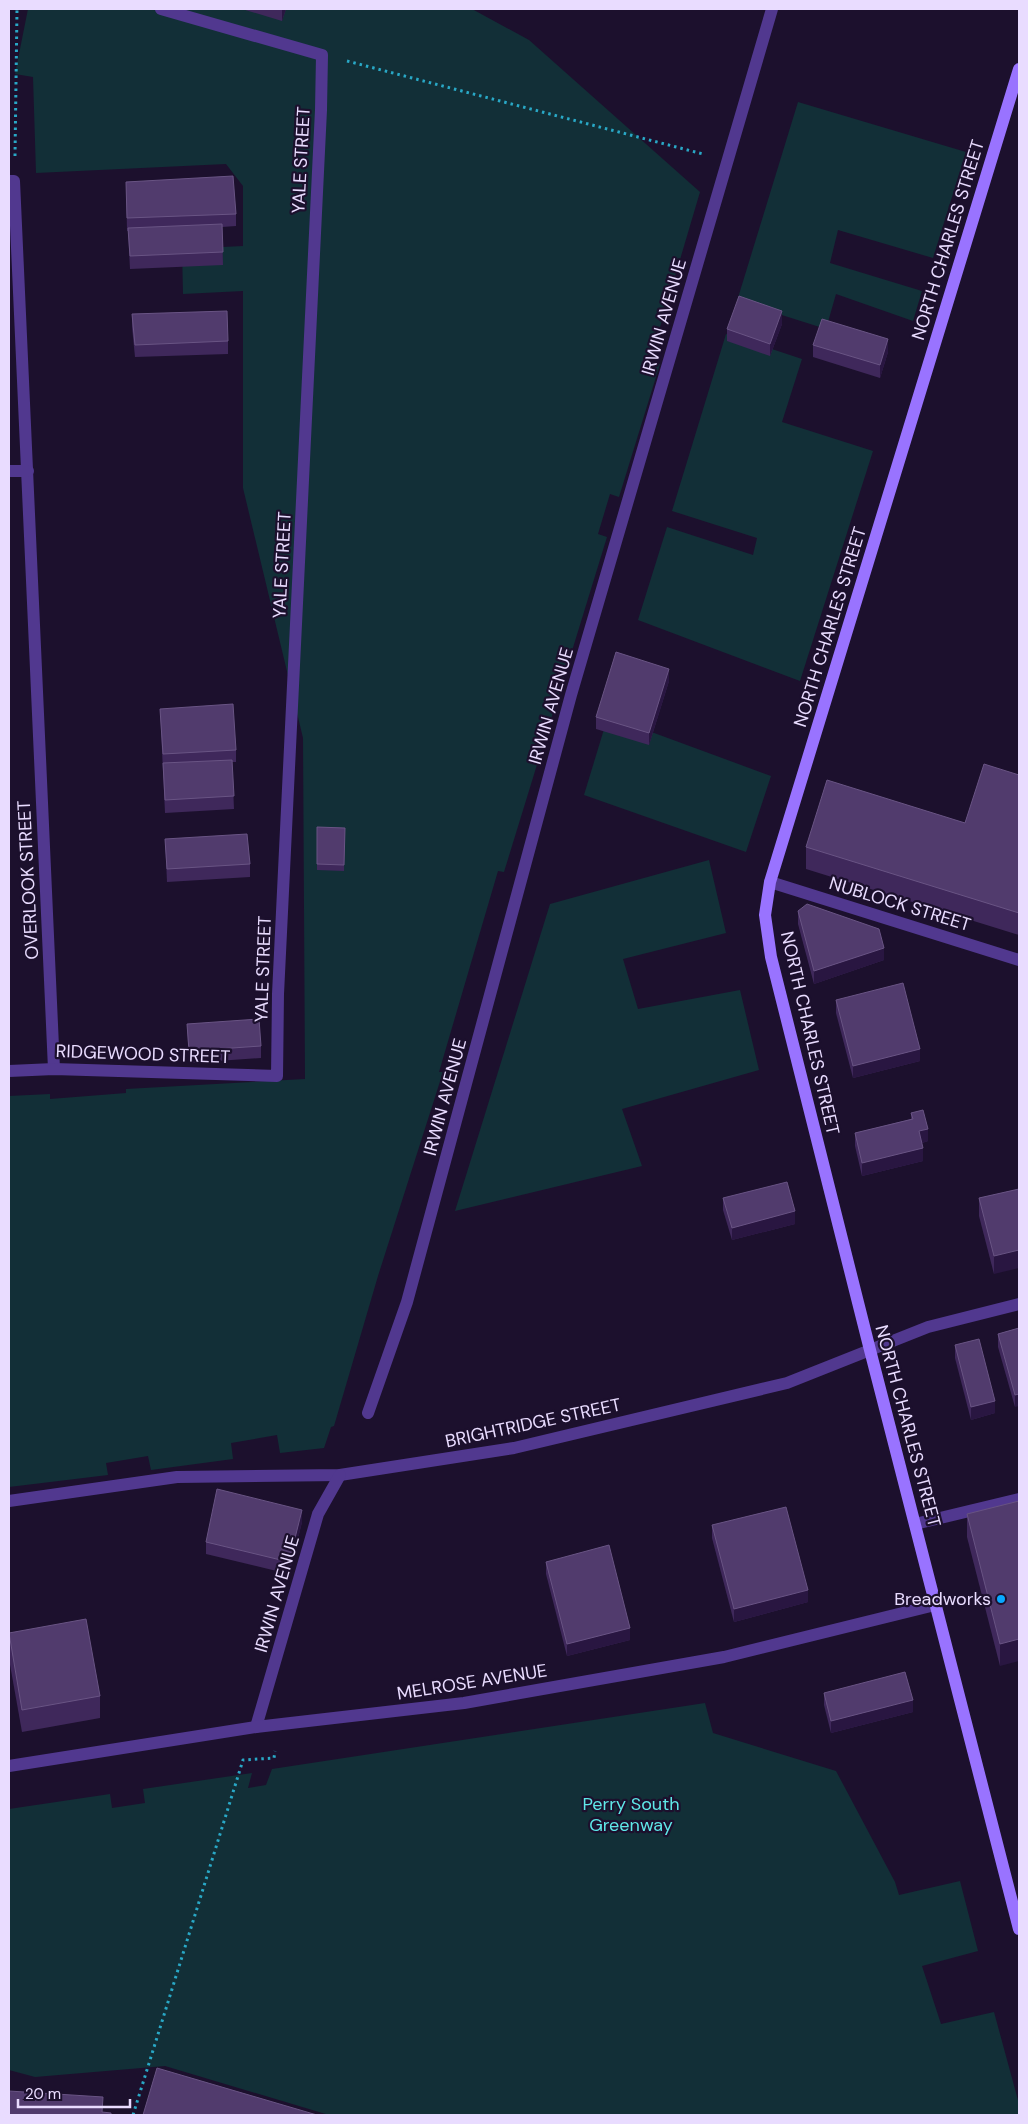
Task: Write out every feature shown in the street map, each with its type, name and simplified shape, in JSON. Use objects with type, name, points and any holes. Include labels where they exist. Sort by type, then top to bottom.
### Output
[{"type":"street","points":[[161,9],[322,55]]},
{"type":"street","name":"IRWIN AVENUE","points":[[368,1413],[407,1302],[572,695],[772,9]]},
{"type":"street","name":"YALE STREET","points":[[277,1076],[279,984],[321,110],[322,55]]},
{"type":"street","name":"NORTH CHARLES STREET","points":[[1019,69],[770,882],[765,915],[771,957],[1019,1929]]},
{"type":"street","name":"OVERLOOK STREET","points":[[12,181],[28,471],[54,1069]]},
{"type":"street","points":[[9,471],[28,471]]},
{"type":"street","name":"NUBLOCK STREET","points":[[770,882],[1019,960]]},
{"type":"street","name":"RIDGEWOOD STREET","points":[[9,1071],[54,1069],[277,1076]]},
{"type":"street","name":"BRIGHTRIDGE STREET","points":[[9,1501],[177,1477],[340,1475],[514,1448],[787,1383],[928,1327],[1019,1304]]},
{"type":"street","name":"IRWIN AVENUE","points":[[256,1727],[318,1514],[340,1475]]},
{"type":"street","points":[[915,1524],[1019,1499]]},
{"type":"street","name":"MELROSE AVENUE","points":[[9,1766],[256,1727],[464,1703],[724,1657],[935,1605]]},
{"type":"path","points":[[12,181],[17,9]]},
{"type":"path","points":[[322,55],[728,160]]},
{"type":"path","points":[[133,2115],[243,1760],[274,1758]]},
{"type":"green space","points":[[28,9],[472,9],[529,40],[700,192],[650,361],[660,364],[619,497],[610,494],[598,534],[607,537],[504,872],[498,871],[439,1072],[443,1072],[378,1276],[334,1426],[331,1427],[324,1448],[280,1453],[277,1435],[231,1443],[233,1459],[151,1470],[148,1456],[106,1463],[108,1475],[9,1487],[9,1096],[50,1094],[50,1099],[126,1093],[126,1089],[305,1079],[303,738],[243,488],[243,291],[183,294],[182,249],[243,246],[243,186],[226,164],[36,173],[33,77],[15,74]]},
{"type":"green space","points":[[798,102],[966,152],[933,258],[838,230],[830,263],[922,291],[913,321],[836,294],[826,329],[737,301]]},
{"type":"green space","points":[[726,334],[802,359],[782,422],[873,451],[800,681],[638,620],[667,527],[753,555],[757,538],[672,511]]},
{"type":"green space","points":[[608,716],[771,776],[746,852],[584,795]]},
{"type":"green space","points":[[709,860],[726,933],[623,959],[638,1009],[740,990],[759,1070],[622,1109],[642,1166],[455,1211],[550,904]]},
{"type":"green space","name":"Perry South Greenway","points":[[705,1703],[713,1733],[836,1771],[895,1882],[899,1895],[960,1881],[978,1951],[922,1966],[941,2024],[994,2012],[1019,2104],[1019,2115],[329,2115],[165,2066],[35,2077],[9,2070],[9,1809],[110,1794],[112,1808],[145,1803],[143,1789],[252,1773],[248,1788],[266,1785],[272,1769]]},
{"type":"building","points":[[233,176],[236,214],[127,218],[126,182]]},
{"type":"building","points":[[222,224],[223,252],[130,256],[128,228]]},
{"type":"building","points":[[739,296],[782,311],[770,344],[727,329]]},
{"type":"building","points":[[227,311],[228,341],[135,345],[132,314]]},
{"type":"building","points":[[822,319],[888,339],[880,365],[813,345]]},
{"type":"building","points":[[616,652],[669,669],[649,733],[596,717]]},
{"type":"building","points":[[233,704],[236,750],[163,754],[160,709]]},
{"type":"building","points":[[232,760],[234,796],[165,800],[163,763]]},
{"type":"building","points":[[984,764],[1019,775],[1019,913],[806,847],[827,780],[965,823]]},
{"type":"building","points":[[317,827],[345,828],[344,865],[317,864]]},
{"type":"building","points":[[247,834],[250,864],[167,869],[165,839]]},
{"type":"building","points":[[807,904],[879,929],[884,948],[814,971],[798,911]]},
{"type":"building","points":[[903,983],[920,1049],[853,1066],[836,1000]]},
{"type":"building","points":[[259,1019],[261,1046],[189,1051],[187,1024]]},
{"type":"building","points":[[923,1110],[928,1129],[919,1131],[923,1148],[862,1163],[855,1133],[913,1119],[911,1113]]},
{"type":"building","points":[[787,1182],[795,1211],[732,1228],[723,1198]]},
{"type":"building","points":[[1019,1189],[1019,1250],[994,1256],[979,1198]]},
{"type":"building","points":[[1019,1328],[1019,1394],[1015,1395],[998,1334]]},
{"type":"building","points":[[979,1339],[995,1401],[971,1407],[955,1345]]},
{"type":"building","points":[[217,1489],[302,1510],[289,1562],[206,1542]]},
{"type":"building","name":"Breadworks","points":[[1019,1501],[1019,1639],[1000,1644],[967,1514]]},
{"type":"building","points":[[786,1507],[808,1590],[734,1609],[712,1525]]},
{"type":"building","points":[[609,1545],[630,1628],[567,1644],[546,1562]]},
{"type":"building","points":[[86,1619],[100,1696],[22,1710],[9,1633]]},
{"type":"building","points":[[905,1672],[913,1700],[831,1721],[824,1693]]},
{"type":"building","points":[[157,2068],[317,2115],[143,2115]]},
{"type":"building","points":[[9,2091],[103,2097],[102,2112],[111,2113],[111,2115],[9,2115]]},
{"type":"place","name":"Breadworks","points":[[1001,1599]]}]
